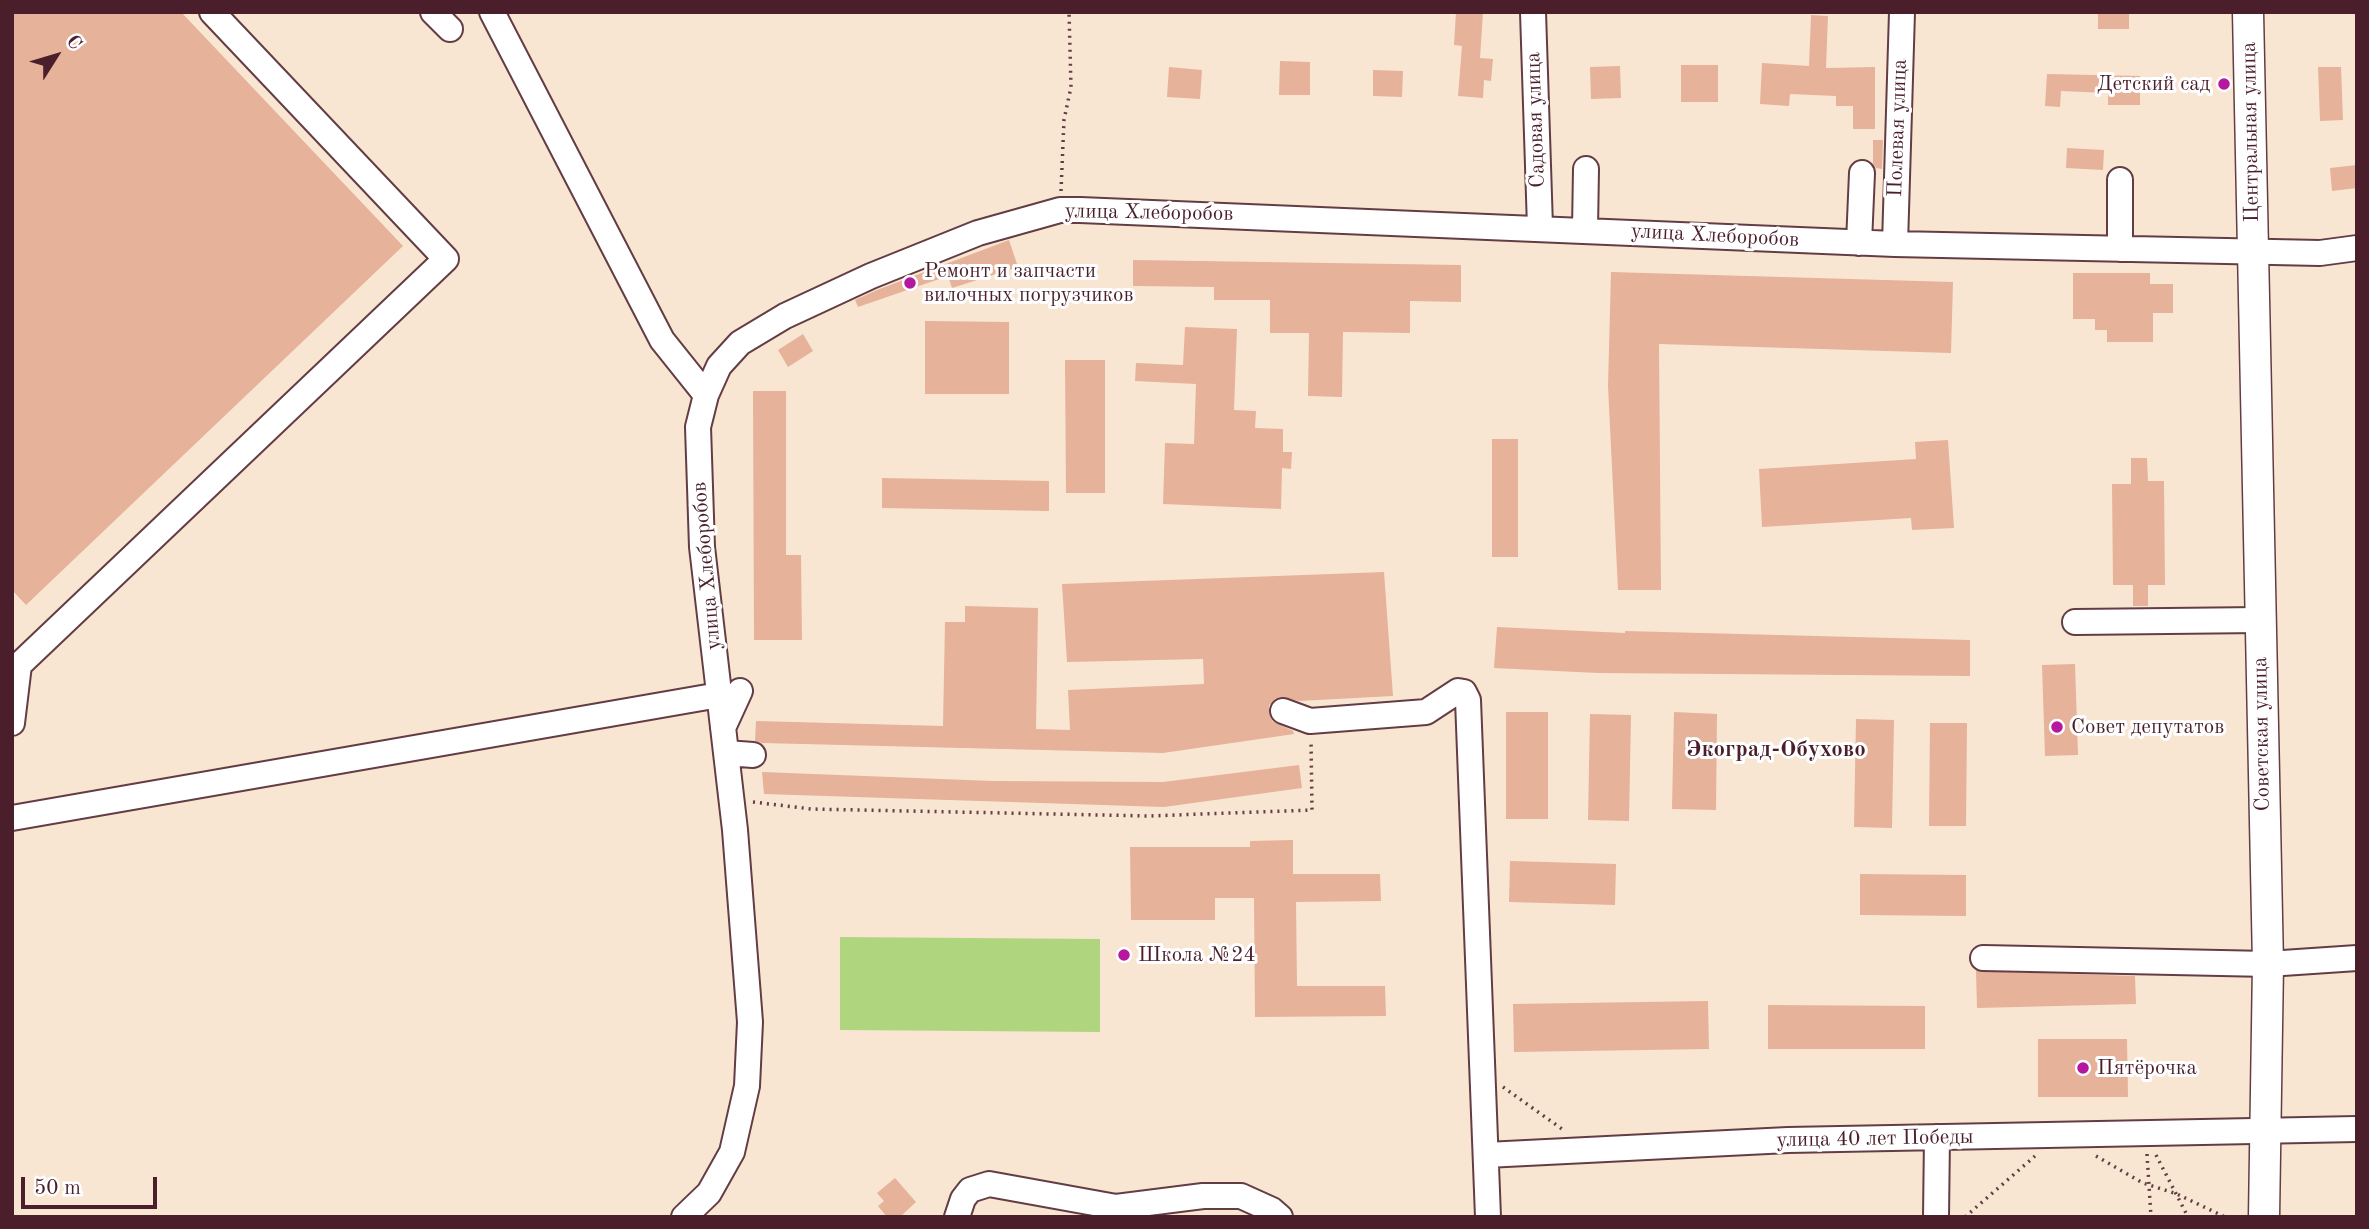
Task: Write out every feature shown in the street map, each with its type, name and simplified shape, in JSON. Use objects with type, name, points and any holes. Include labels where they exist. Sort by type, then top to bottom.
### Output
[{"type":"main road","name":"Центральная улица","points":[[2248,12],[2253,251]]},
{"type":"main road","name":"Советская улица","points":[[2253,251],[2267,964],[2264,1217]]},
{"type":"street","points":[[12,723],[16,661],[446,259],[212,12]]},
{"type":"street","points":[[492,12],[662,340],[705,395]]},
{"type":"street","name":"Садовая улица","points":[[1533,12],[1540,227]]},
{"type":"street","name":"Полевая улица","points":[[1895,244],[1902,12]]},
{"type":"street","points":[[1585,229],[1586,169]]},
{"type":"street","points":[[1859,243],[1862,173]]},
{"type":"street","points":[[2120,180],[2120,249]]},
{"type":"street","name":"улица Хлеборобов","points":[[684,1217],[709,1193],[732,1152],[747,1086],[750,1022],[723,728],[729,693],[702,547],[698,427],[705,395],[719,366],[740,343],[785,316],[871,276],[978,233],[1060,210],[1105,209],[1859,243],[2320,253],[2357,248]]},
{"type":"street","points":[[2075,622],[2260,620]]},
{"type":"street","points":[[1283,711],[1310,721],[1426,712],[1458,691],[1464,692],[1468,700],[1488,1217]]},
{"type":"street","points":[[12,818],[729,693]]},
{"type":"street","points":[[726,753],[753,755]]},
{"type":"street","points":[[1983,958],[2267,964],[2357,958]]},
{"type":"street","name":"улица 40 лет Победы","points":[[1486,1154],[1788,1140],[2357,1129]]},
{"type":"street","points":[[1936,1217],[1937,1137]]},
{"type":"street","points":[[957,1217],[963,1199],[970,1190],[989,1184],[1116,1207],[1203,1196],[1241,1196],[1272,1210],[1280,1217]]},
{"type":"path","points":[[1060,210],[1064,120],[1071,87],[1069,12]]},
{"type":"path","points":[[731,800],[811,809],[1149,816],[1312,810],[1310,721]]},
{"type":"path","points":[[1481,1072],[1591,1149]]},
{"type":"path","points":[[2146,1134],[2151,1217]]},
{"type":"path","points":[[2146,1134],[2188,1217]]},
{"type":"path","points":[[1965,1217],[2059,1135]]},
{"type":"path","points":[[2094,1155],[2149,1185],[2177,1194],[2225,1217]]},
{"type":"green space","points":[[840,937],[1100,939],[1100,1032],[840,1030]]},
{"type":"building","points":[[12,12],[181,12],[403,246],[26,605],[12,590]]},
{"type":"building","points":[[1456,12],[1483,12],[1480,58],[1493,59],[1491,81],[1484,80],[1483,98],[1458,96],[1462,46],[1454,45]]},
{"type":"building","points":[[2098,12],[2129,12],[2129,29],[2098,29]]},
{"type":"building","points":[[1811,15],[1828,16],[1826,68],[1875,67],[1875,129],[1853,129],[1853,106],[1836,106],[1836,96],[1790,94],[1789,106],[1760,104],[1762,63],[1809,66]]},
{"type":"building","points":[[1280,61],[1310,62],[1310,95],[1279,95]]},
{"type":"building","points":[[1681,65],[1718,65],[1718,102],[1681,102]]},
{"type":"building","points":[[1620,66],[1621,98],[1591,99],[1590,67]]},
{"type":"building","points":[[1169,67],[1202,70],[1200,99],[1167,97]]},
{"type":"building","points":[[2318,67],[2341,67],[2343,120],[2320,121]]},
{"type":"building","points":[[1373,70],[1403,71],[1402,97],[1373,96]]},
{"type":"building","points":[[2047,74],[2140,76],[2140,105],[2108,105],[2108,93],[2061,91],[2060,107],[2045,106]]},
{"type":"building","points":[[1873,140],[1883,140],[1882,169],[1873,164]]},
{"type":"building","points":[[2067,148],[2104,150],[2103,170],[2066,168]]},
{"type":"building","points":[[2357,165],[2357,188],[2332,191],[2330,168]]},
{"type":"building","points":[[1009,240],[1018,267],[952,288],[948,276],[858,307],[855,300],[877,290]]},
{"type":"building","points":[[1133,260],[1461,265],[1461,302],[1410,301],[1410,333],[1343,332],[1342,397],[1308,396],[1309,333],[1270,333],[1270,300],[1214,300],[1214,287],[1133,286]]},
{"type":"building","points":[[1611,272],[1953,282],[1951,353],[1659,344],[1661,590],[1618,590],[1608,386]]},
{"type":"building","points":[[2073,273],[2150,273],[2150,284],[2173,284],[2173,313],[2153,313],[2153,342],[2107,342],[2107,330],[2095,330],[2095,319],[2073,319]]},
{"type":"building","points":[[925,321],[1009,322],[1009,394],[925,394]]},
{"type":"building","points":[[1185,327],[1237,329],[1234,410],[1256,411],[1255,428],[1283,429],[1283,452],[1292,452],[1291,469],[1282,468],[1281,509],[1163,504],[1165,443],[1194,444],[1196,384],[1135,381],[1136,363],[1183,365]]},
{"type":"building","points":[[803,334],[813,351],[788,367],[778,350]]},
{"type":"building","points":[[1065,360],[1105,360],[1105,493],[1066,493]]},
{"type":"building","points":[[753,391],[786,391],[786,555],[801,555],[802,640],[754,640]]},
{"type":"building","points":[[1492,439],[1518,439],[1518,557],[1492,557]]},
{"type":"building","points":[[1948,440],[1954,528],[1912,530],[1911,518],[1762,527],[1759,469],[1916,459],[1915,442]]},
{"type":"building","points":[[2131,458],[2147,458],[2148,481],[2164,481],[2165,585],[2148,585],[2148,606],[2133,606],[2133,585],[2113,585],[2112,484],[2131,484]]},
{"type":"building","points":[[882,478],[1049,481],[1049,511],[882,508]]},
{"type":"building","points":[[1384,572],[1393,696],[1299,701],[1280,697],[1269,705],[1269,714],[1272,721],[1294,734],[1163,753],[755,741],[756,721],[943,726],[945,622],[965,622],[965,606],[1038,608],[1036,729],[1070,730],[1068,690],[1204,684],[1203,659],[1067,662],[1062,584]]},
{"type":"building","points":[[1497,627],[1625,633],[1970,640],[1970,676],[1598,673],[1494,668]]},
{"type":"building","points":[[2075,664],[2078,755],[2045,756],[2042,665]]},
{"type":"building","points":[[1506,712],[1548,712],[1548,819],[1506,819]]},
{"type":"building","points":[[1674,712],[1717,714],[1716,810],[1672,809]]},
{"type":"building","points":[[1590,714],[1631,715],[1629,821],[1588,820]]},
{"type":"building","points":[[1856,719],[1894,720],[1892,828],[1854,827]]},
{"type":"building","points":[[1930,723],[1967,723],[1966,826],[1929,826]]},
{"type":"building","points":[[1299,765],[1302,788],[1164,807],[764,794],[762,772],[993,781],[1163,782]]},
{"type":"building","points":[[1293,840],[1293,874],[1380,874],[1381,901],[1296,902],[1297,986],[1385,986],[1386,1016],[1255,1017],[1254,898],[1215,898],[1215,920],[1131,920],[1130,847],[1250,847],[1250,841]]},
{"type":"building","points":[[1510,861],[1616,864],[1615,905],[1509,902]]},
{"type":"building","points":[[1860,874],[1966,875],[1966,916],[1860,915]]},
{"type":"building","points":[[1976,971],[2135,976],[2136,1004],[1977,1008]]},
{"type":"building","points":[[1708,1001],[1709,1049],[1514,1052],[1513,1004]]},
{"type":"building","points":[[1768,1005],[1925,1006],[1925,1049],[1768,1049]]},
{"type":"building","name":"Пятёрочка","points":[[2038,1039],[2127,1039],[2128,1097],[2038,1097]]},
{"type":"building","points":[[895,1178],[916,1202],[900,1217],[887,1217],[878,1206],[884,1201],[877,1193]]},
{"type":"place","name":"Детский сад","points":[[2224,84]]},
{"type":"place","name":"Ремонт и запчасти вилочных погрузчиков","points":[[910,283]]},
{"type":"place","name":"Совет депутатов","points":[[2057,727]]},
{"type":"place","name":"Школа №24","points":[[1124,955]]},
{"type":"place","name":"Пятёрочка","points":[[2083,1068]]},
{"type":"district","name":"Экоград-Обухово","points":[[1776,750]]}]
